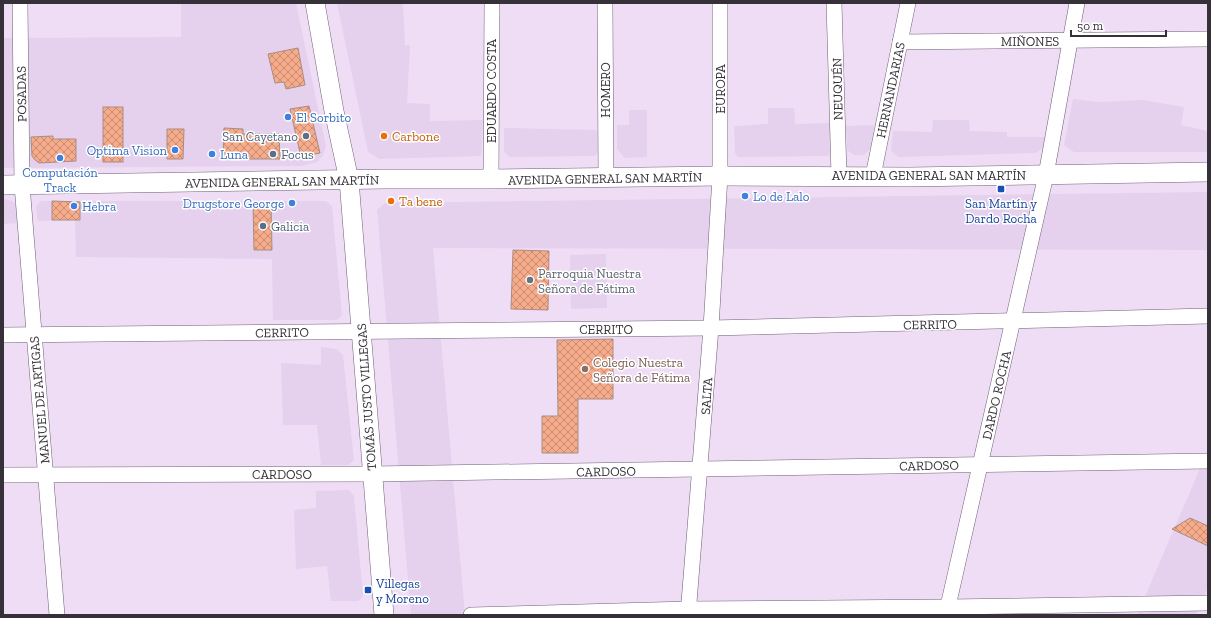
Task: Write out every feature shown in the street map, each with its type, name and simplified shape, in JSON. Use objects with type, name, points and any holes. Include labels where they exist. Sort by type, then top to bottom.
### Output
[{"type":"main road","name":"TOMÁS JUSTO VILLEGAS","points":[[315,3],[334,111],[349,180],[384,615]]},
{"type":"main road","name":"AVENIDA GENERAL SAN MARTÍN","points":[[3,185],[349,180],[720,176],[1046,175],[1208,172]]},
{"type":"street","name":"POSADAS","points":[[20,3],[22,185]]},
{"type":"street","name":"EDUARDO COSTA","points":[[491,179],[492,3]]},
{"type":"street","name":"HOMERO","points":[[605,3],[606,178]]},
{"type":"street","name":"EUROPA","points":[[720,3],[720,176]]},
{"type":"street","name":"NEUQUÉN","points":[[834,3],[838,176]]},
{"type":"street","name":"HERNANDARIAS","points":[[873,176],[908,3]]},
{"type":"street","name":"DARDO ROCHA","points":[[947,611],[1046,175],[1077,3]]},
{"type":"street","name":"MIÑONES","points":[[900,42],[1208,39]]},
{"type":"street","name":"SALTA","points":[[688,612],[711,328],[720,176]]},
{"type":"street","name":"MANUEL DE ARTIGAS","points":[[22,185],[57,615]]},
{"type":"street","name":"CERRITO","points":[[3,335],[711,328],[1012,322],[1208,316]]},
{"type":"street","name":"CARDOSO","points":[[3,475],[372,474],[1208,461]]},
{"type":"street","points":[[471,615],[947,611],[1208,603]]},
{"type":"shaded area","points":[[181,3],[296,3],[326,146],[323,155],[317,162],[303,166],[3,168],[3,38],[181,37]]},
{"type":"shaded area","points":[[337,3],[403,3],[405,45],[410,45],[407,103],[430,104],[430,121],[483,120],[481,156],[380,159],[368,152]]},
{"type":"shaded area","points":[[1073,99],[1098,102],[1143,100],[1184,107],[1181,125],[1208,131],[1208,152],[1074,152],[1064,145]]},
{"type":"shaded area","points":[[768,108],[794,108],[795,124],[830,123],[830,153],[828,156],[738,157],[735,153],[734,126],[768,124]]},
{"type":"shaded area","points":[[629,110],[647,110],[647,157],[625,158],[617,149],[617,125],[629,125]]},
{"type":"shaded area","points":[[933,120],[969,120],[970,131],[1007,132],[1007,137],[1045,137],[1043,148],[1036,153],[898,157],[891,151],[893,131],[932,132]]},
{"type":"shaded area","points":[[874,125],[872,147],[864,155],[854,155],[847,150],[846,126]]},
{"type":"shaded area","points":[[504,128],[597,130],[598,152],[595,156],[510,157],[504,152]]},
{"type":"shaded area","points":[[1208,192],[1208,250],[433,248],[465,615],[411,615],[377,210],[385,203]]},
{"type":"shaded area","points":[[3,199],[12,201],[18,207],[19,223],[3,224]]},
{"type":"shaded area","points":[[41,201],[326,201],[332,206],[342,315],[337,320],[273,320],[272,259],[76,257],[75,220],[38,221],[36,206]]},
{"type":"shaded area","points":[[606,254],[607,308],[571,309],[570,255]]},
{"type":"shaded area","points":[[321,347],[336,349],[343,355],[354,460],[348,465],[321,465],[317,425],[283,425],[281,363],[321,365]]},
{"type":"shaded area","points":[[1208,450],[1208,586],[1196,615],[1137,615]]},
{"type":"shaded area","points":[[349,490],[354,496],[363,596],[358,601],[331,601],[327,566],[296,569],[294,510],[316,508],[316,491]]},
{"type":"building","points":[[298,48],[305,85],[286,89],[284,82],[275,83],[268,54]]},
{"type":"building","name":"San Cayetano","points":[[309,106],[320,153],[301,157],[290,109]]},
{"type":"building","points":[[103,107],[123,107],[123,162],[103,162]]},
{"type":"building","points":[[224,128],[243,129],[243,134],[279,134],[280,159],[223,159]]},
{"type":"building","name":"Optima Vision","points":[[167,129],[184,129],[183,159],[167,159]]},
{"type":"building","points":[[53,136],[53,139],[76,139],[76,161],[39,163],[35,160],[32,156],[31,137]]},
{"type":"building","points":[[52,201],[80,202],[80,220],[52,220]]},
{"type":"building","name":"Galicia","points":[[253,203],[271,203],[272,250],[254,250]]},
{"type":"building","name":"Parroquia Nuestra Señora de Fátima","points":[[513,250],[549,251],[548,310],[511,309]]},
{"type":"building","name":"Colegio Nuestra Señora de Fátima","points":[[613,339],[613,399],[578,399],[578,453],[542,453],[542,416],[558,416],[557,340]]},
{"type":"building","points":[[1190,518],[1208,526],[1208,546],[1172,529]]},
{"type":"place","name":"El Sorbito","points":[[288,117]]},
{"type":"place","name":"San Cayetano","points":[[306,136]]},
{"type":"place","name":"Carbone","points":[[384,136]]},
{"type":"place","name":"Optima Vision","points":[[175,150]]},
{"type":"place","name":"Luna","points":[[212,154]]},
{"type":"place","name":"Focus","points":[[273,154]]},
{"type":"place","name":"Computación Track","points":[[60,158]]},
{"type":"place","name":"San Martín y Dardo Rocha","points":[[1001,189]]},
{"type":"place","name":"Lo de Lalo","points":[[745,196]]},
{"type":"place","name":"Ta bene","points":[[391,201]]},
{"type":"place","name":"Drugstore George","points":[[292,203]]},
{"type":"place","name":"Hebra","points":[[74,206]]},
{"type":"place","name":"Galicia","points":[[263,226]]},
{"type":"place","name":"Parroquia Nuestra Señora de Fátima","points":[[530,280]]},
{"type":"place","name":"Colegio Nuestra Señora de Fátima","points":[[585,369]]},
{"type":"place","name":"Villegas y Moreno","points":[[368,590]]}]
